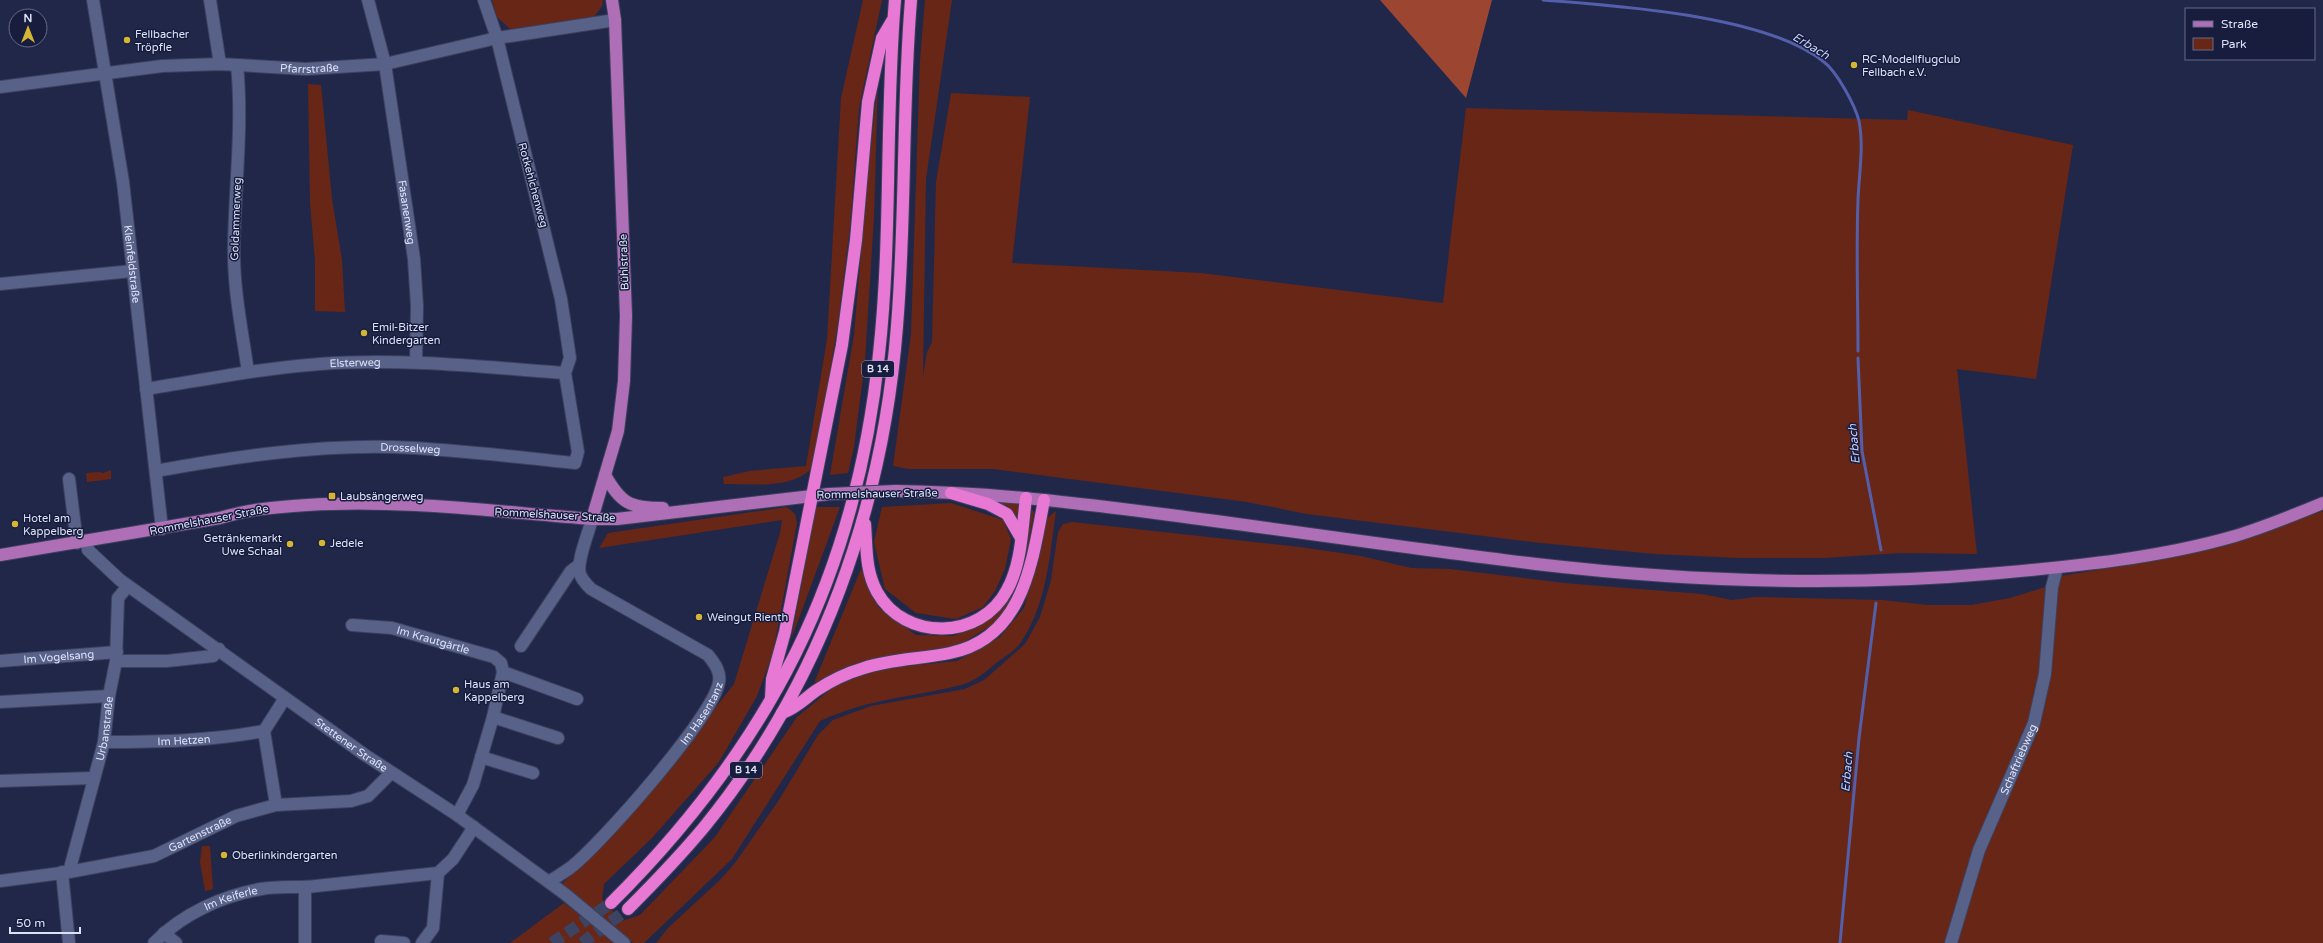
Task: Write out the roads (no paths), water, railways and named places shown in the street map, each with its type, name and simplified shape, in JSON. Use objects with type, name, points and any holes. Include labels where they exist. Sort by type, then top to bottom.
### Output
[{"type":"highway","name":"B 14","points":[[611,902],[662,850],[692,815],[737,756],[771,701],[802,643],[831,572],[853,503],[867,444],[877,377],[884,302],[894,18],[896,0]]},
{"type":"highway","name":"B 14","points":[[628,909],[670,867],[706,825],[735,786],[782,712],[810,661],[831,615],[848,570],[864,518],[884,436],[895,348],[901,267],[907,72],[911,0]]},
{"type":"highway","points":[[771,701],[772,679],[785,632],[811,495],[833,394],[850,291],[868,102],[882,38],[894,18]]},
{"type":"highway","points":[[951,493],[988,504],[1007,514],[1021,538]]},
{"type":"highway","name":"B 14","points":[[864,518],[868,570],[877,593],[886,605],[899,616],[928,628],[946,629],[966,626],[982,618],[997,604],[1007,590],[1017,563],[1026,498]]},
{"type":"highway","points":[[782,712],[795,708],[817,690],[838,678],[865,668],[951,653],[973,646],[993,633],[1012,612],[1023,590],[1044,500]]},
{"type":"main road","name":"Bühlstraße","points":[[592,519],[618,431],[621,413],[626,316],[616,20],[612,0]]},
{"type":"main road","points":[[605,474],[620,498],[627,504],[646,508],[716,506]]},
{"type":"main road","name":"Rommelshauser Straße","points":[[0,555],[162,529],[220,518],[241,512],[333,504],[416,504],[592,519],[643,517],[716,506],[811,495],[896,491],[1026,498],[1136,510],[1537,564],[1652,575],[1821,582],[1900,580],[2057,568],[2153,554],[2233,536],[2323,503]]},
{"type":"street","name":"Kleinfeldstraße","points":[[93,0],[123,182],[162,529]]},
{"type":"street","points":[[210,0],[220,64]]},
{"type":"street","name":"Fasanenweg","points":[[368,0],[385,64],[414,259],[416,362]]},
{"type":"street","name":"Rotkehlchenweg","points":[[484,0],[497,38],[561,299],[570,358],[565,373]]},
{"type":"street","name":"Pfarrstraße","points":[[0,88],[162,66],[220,64],[306,69],[385,64],[497,38],[616,20]]},
{"type":"street","name":"Goldammerweg","points":[[237,65],[241,100],[234,247],[236,287],[248,372]]},
{"type":"street","points":[[0,284],[132,271]]},
{"type":"street","name":"Elsterweg","points":[[146,389],[248,372],[320,364],[416,362],[565,373]]},
{"type":"street","name":"Drosselweg","points":[[156,471],[254,455],[328,449],[393,447],[575,463],[578,452],[565,373]]},
{"type":"street","points":[[69,479],[82,542]]},
{"type":"street","points":[[521,646],[571,572],[579,565],[592,519]]},
{"type":"street","name":"Stettener Straße","points":[[82,542],[88,550],[128,586],[219,649],[391,774],[474,827],[549,882],[624,943]]},
{"type":"street","name":"Im Hasentanz","points":[[549,882],[570,868],[647,786],[691,732],[710,704],[720,682],[717,667],[708,655],[591,589],[580,574],[579,565]]},
{"type":"street","name":"Schaftriebweg","points":[[1951,943],[1979,850],[2034,723],[2045,674],[2052,587],[2057,568]]},
{"type":"street","name":"Urbanstraße","points":[[69,943],[65,872],[104,742],[109,696],[117,657],[118,598],[128,586]]},
{"type":"street","name":"Im Krautgärtle","points":[[352,625],[392,628],[494,658],[501,663],[503,672]]},
{"type":"street","name":"Im Vogelsang","points":[[0,661],[117,657],[167,661],[213,656],[219,649]]},
{"type":"street","points":[[457,815],[473,785],[493,717],[503,672],[576,699]]},
{"type":"street","points":[[0,702],[109,696]]},
{"type":"street","points":[[276,805],[264,731],[285,698]]},
{"type":"street","points":[[493,717],[558,738]]},
{"type":"street","name":"Im Hetzen","points":[[104,742],[168,742],[236,736],[264,731]]},
{"type":"street","points":[[481,757],[533,773]]},
{"type":"street","name":"Gartenstraße","points":[[0,881],[65,872],[154,856],[236,816],[276,805],[350,801],[368,796],[391,774]]},
{"type":"street","points":[[0,781],[93,778]]},
{"type":"street","points":[[422,943],[433,928],[438,873],[454,859],[474,827]]},
{"type":"street","name":"Im Keiferle","points":[[154,943],[164,933],[191,914],[223,899],[262,888],[305,887],[438,873]]},
{"type":"street","points":[[305,887],[305,943]]},
{"type":"street","points":[[164,933],[176,943]]},
{"type":"street","points":[[381,941],[404,943]]},
{"type":"waterway","name":"Erbach","points":[[1543,0],[1650,10],[1729,23],[1766,33],[1798,46],[1824,62],[1829,67],[1840,81],[1850,98],[1859,121],[1861,151],[1857,238],[1858,351]]},
{"type":"waterway","name":"Erbach","points":[[1858,358],[1862,451],[1881,550]]},
{"type":"waterway","name":"Erbach","points":[[1840,943],[1859,738],[1876,603]]},
{"type":"tunnel","points":[[552,943],[611,903]]},
{"type":"tunnel","points":[[582,943],[628,909]]},
{"type":"place","name":"Fellbacher Tröpfle","points":[[127,40]]},
{"type":"place","name":"RC-Modellflugclub Fellbach e.V.","points":[[1854,65]]},
{"type":"place","name":"Emil-Bitzer Kindergarten","points":[[364,333]]},
{"type":"place","name":"Laubsängerweg","points":[[332,496]]},
{"type":"place","name":"Hotel am Kappelberg","points":[[15,524]]},
{"type":"place","name":"Jedele","points":[[322,543]]},
{"type":"place","name":"Getränkemarkt Uwe Schaal","points":[[290,544]]},
{"type":"place","name":"Weingut Rienth","points":[[699,617]]},
{"type":"place","name":"Haus am Kappelberg","points":[[456,690]]},
{"type":"place","name":"Oberlinkindergarten","points":[[224,855]]}]
